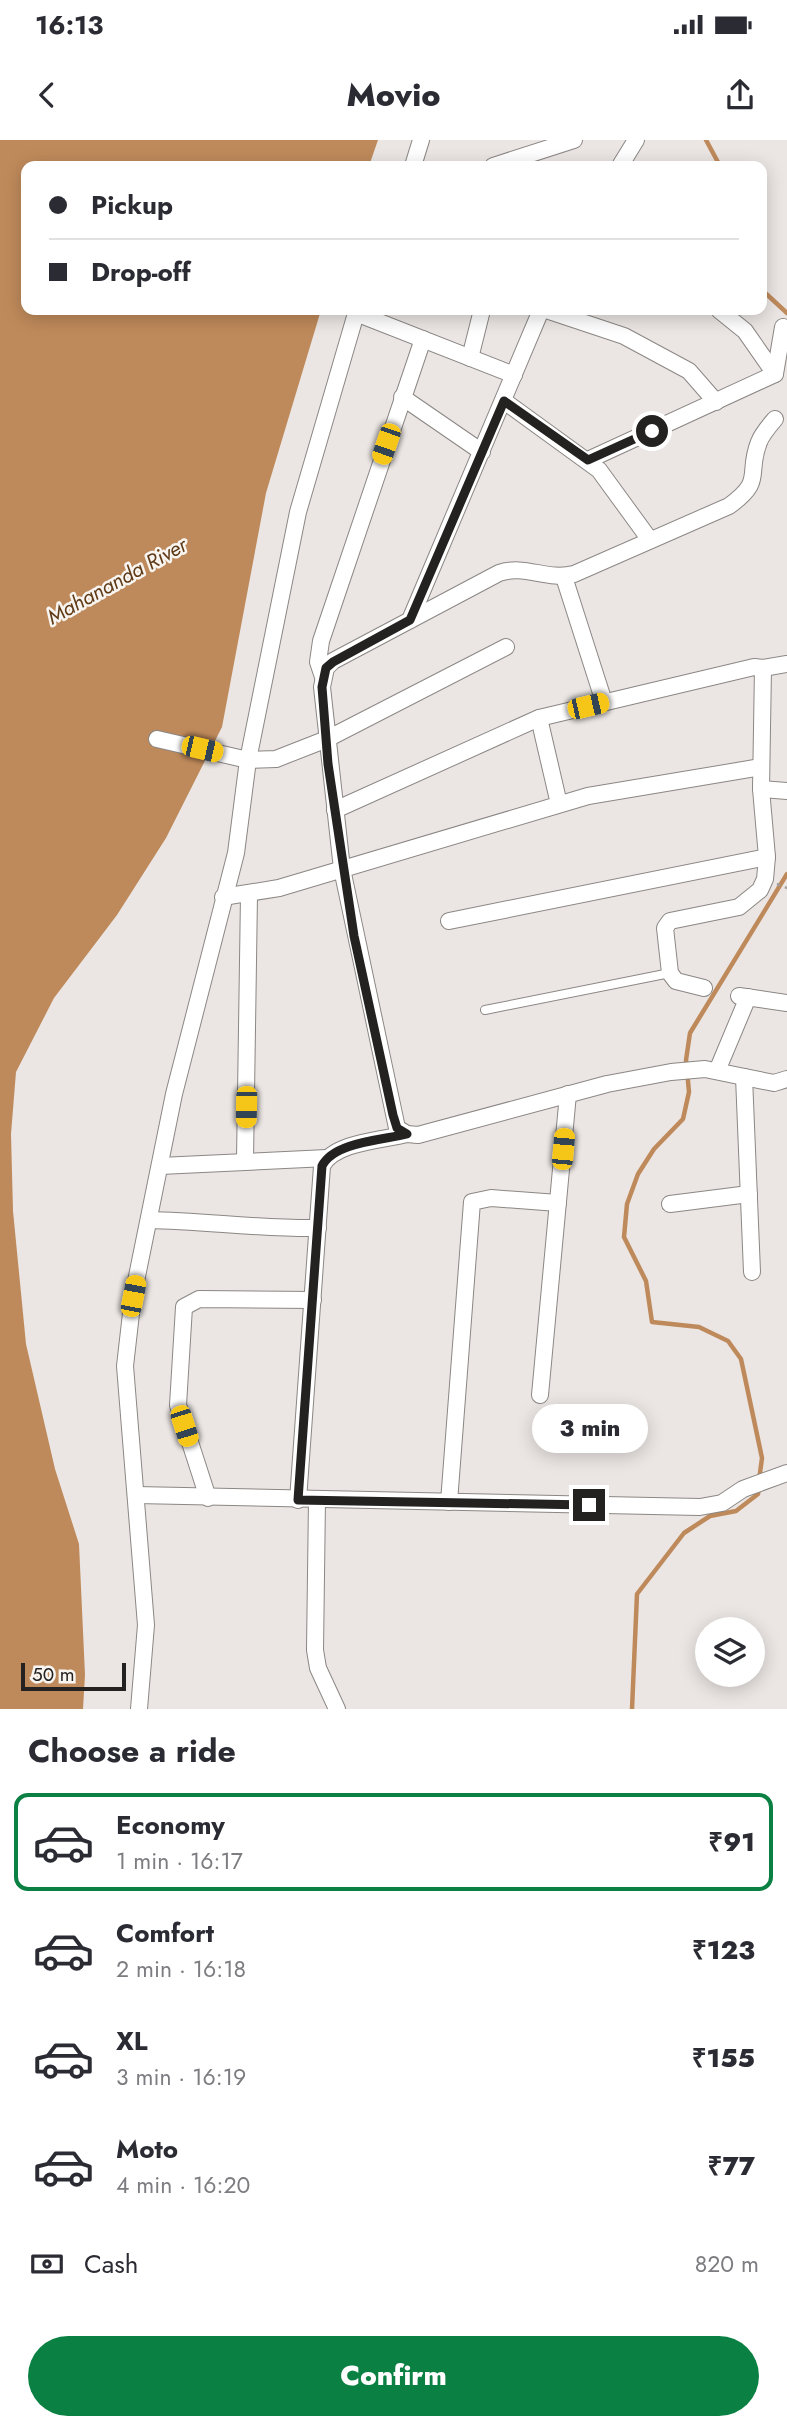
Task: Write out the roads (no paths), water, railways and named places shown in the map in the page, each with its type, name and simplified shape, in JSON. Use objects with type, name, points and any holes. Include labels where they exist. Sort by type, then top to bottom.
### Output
[{"type":"street","points":[[415,161],[421,140]]},
{"type":"street","points":[[514,161],[574,140]]},
{"type":"street","points":[[623,161],[636,140]]},
{"type":"street","points":[[139,1709],[146,1625],[128,1429],[125,1366],[133,1296],[174,1094],[240,834],[248,760],[298,512],[355,315]]},
{"type":"street","points":[[366,315],[514,375]]},
{"type":"street","points":[[470,358],[481,315]]},
{"type":"street","points":[[410,620],[541,315]]},
{"type":"street","points":[[559,315],[624,336],[689,371],[716,402]]},
{"type":"street","points":[[725,315],[745,331],[781,375]]},
{"type":"street","points":[[781,375],[778,355],[783,327]]},
{"type":"street","points":[[407,1134],[397,1128],[393,1115],[342,869],[323,677],[318,662],[321,641],[423,339]]},
{"type":"street","points":[[588,460],[781,375]]},
{"type":"street","points":[[402,397],[482,452]]},
{"type":"street","points":[[504,401],[599,470],[650,540]]},
{"type":"street","points":[[323,677],[333,662],[511,569],[564,577],[729,506],[742,496],[754,480],[759,440],[775,419]]},
{"type":"street","points":[[564,577],[604,702]]},
{"type":"street","points":[[157,739],[248,760],[276,759],[327,738],[506,647]]},
{"type":"street","points":[[335,810],[539,718],[754,667],[787,664]]},
{"type":"street","points":[[704,988],[676,981],[670,974],[664,937],[670,921],[740,907],[768,880],[761,789],[763,668]]},
{"type":"street","points":[[539,718],[559,804]]},
{"type":"street","points":[[223,897],[249,895],[559,804],[626,788],[761,768]]},
{"type":"street","points":[[761,789],[787,791]]},
{"type":"street","points":[[449,921],[767,857]]},
{"type":"street","points":[[245,1160],[249,895]]},
{"type":"street","points":[[711,1070],[743,997],[787,1003]]},
{"type":"street","points":[[160,1166],[327,1157],[343,1150],[407,1134],[418,1135],[568,1094],[671,1072],[711,1070],[774,1083],[787,1079]]},
{"type":"street","points":[[744,1077],[752,1272]]},
{"type":"street","points":[[540,1395],[568,1094]]},
{"type":"street","points":[[298,1500],[320,1178],[327,1157]]},
{"type":"street","points":[[670,1204],[749,1194]]},
{"type":"street","points":[[449,1502],[472,1202],[491,1198],[558,1203]]},
{"type":"street","points":[[149,1220],[208,1221],[265,1229],[318,1228]]},
{"type":"street","points":[[208,1498],[178,1405],[184,1307],[199,1299],[313,1300]]},
{"type":"street","points":[[136,1495],[700,1507],[722,1503],[752,1486],[784,1474]]},
{"type":"street","points":[[317,1500],[315,1650],[318,1668],[337,1709]]},
{"type":"lane","points":[[485,1010],[670,974]]},
{"type":"water","name":"Mahananda River","points":[[0,140],[378,140],[371,161],[21,161],[21,315],[319,315],[266,493],[222,727],[166,838],[117,915],[54,998],[16,1072],[11,1134],[13,1211],[26,1344],[55,1469],[79,1544],[85,1675],[83,1709],[0,1709]]},
{"type":"waterway","points":[[706,140],[717,161]]},
{"type":"waterway","points":[[767,295],[787,313]]},
{"type":"waterway","points":[[759,1480],[762,1458],[741,1359],[728,1341],[699,1327],[652,1322],[646,1281],[624,1237],[627,1204],[638,1174],[654,1149],[683,1119],[689,1092],[686,1060],[690,1033],[787,874]]},
{"type":"waterway","points":[[632,1709],[637,1594],[684,1533],[710,1516],[736,1511],[758,1494],[759,1489]]}]
